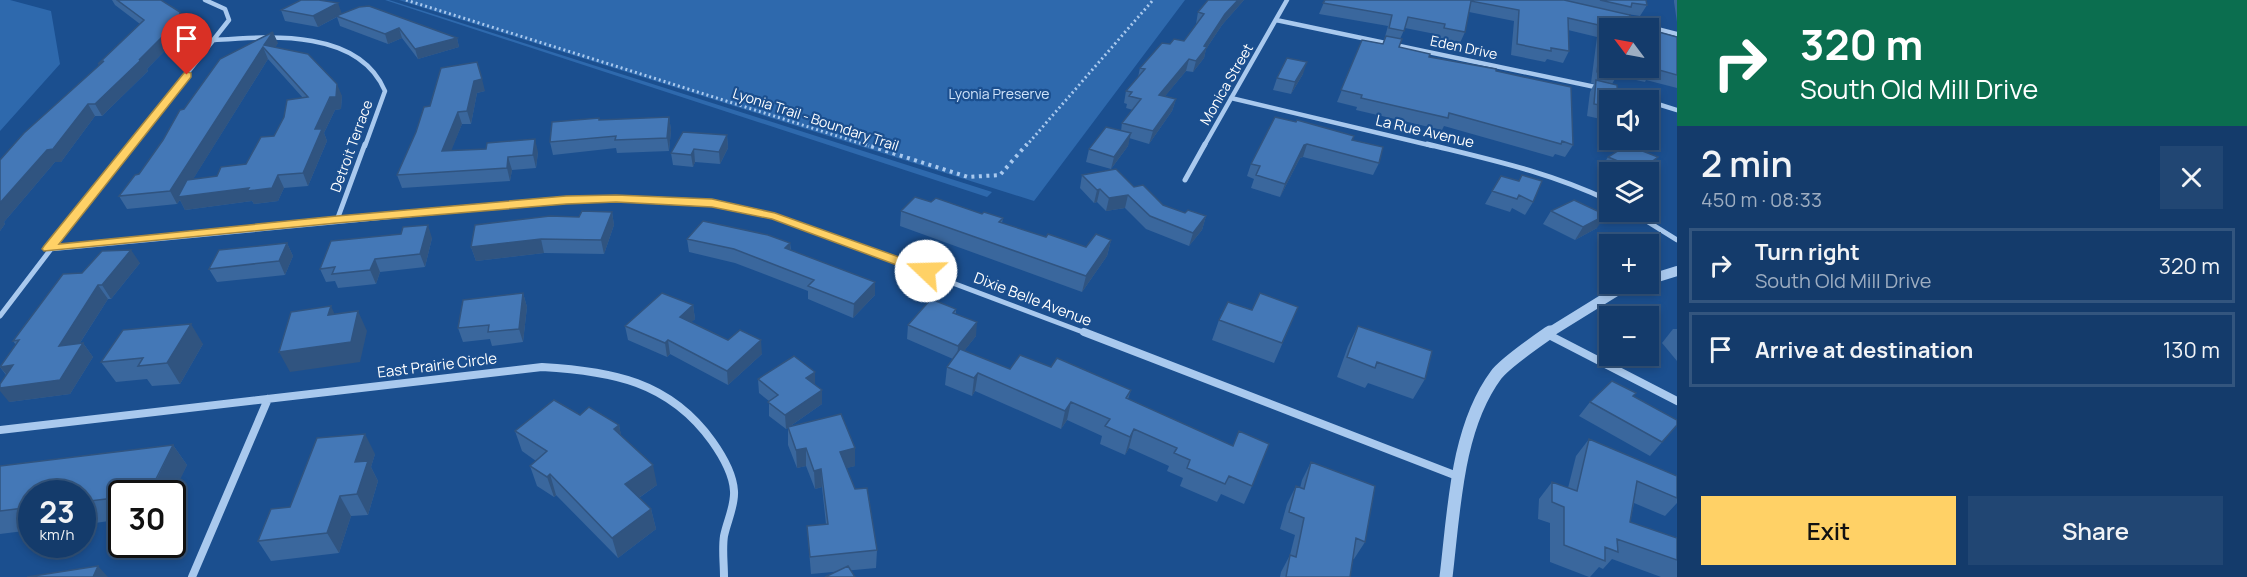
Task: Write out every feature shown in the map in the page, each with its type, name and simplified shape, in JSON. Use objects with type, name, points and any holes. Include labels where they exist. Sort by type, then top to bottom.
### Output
[{"type":"street","points":[[0,315],[229,20],[225,9],[204,0]]},
{"type":"street","name":"Monica Street","points":[[1185,180],[1287,0]]},
{"type":"street","name":"Eden Drive","points":[[1276,20],[1605,90]]},
{"type":"street","points":[[1659,29],[1677,34]]},
{"type":"street","name":"Detroit Terrace","points":[[215,40],[292,39],[318,43],[347,52],[369,64],[380,79],[385,91],[337,220]]},
{"type":"street","name":"La Rue Avenue","points":[[1231,98],[1532,169],[1599,196]]},
{"type":"street","name":"Eden Drive","points":[[1659,104],[1677,110]]},
{"type":"street","name":"Dixie Belle Avenue","points":[[49,249],[566,200],[616,199],[712,203],[775,216],[881,254],[1458,476]]},
{"type":"street","points":[[1648,222],[1677,240]]},
{"type":"street","points":[[1659,276],[1677,271]]},
{"type":"street","points":[[1446,577],[1458,476],[1474,411],[1497,373],[1547,334],[1612,294]]},
{"type":"street","points":[[1547,334],[1677,401]]},
{"type":"street","name":"East Prairie Circle","points":[[0,430],[542,367],[587,368],[633,379],[673,399],[705,428],[729,470],[735,492],[724,538],[724,577]]},
{"type":"street","points":[[192,577],[268,399]]},
{"type":"path","name":"Lyonia Trail - Boundary Trail","points":[[406,0],[968,177],[1000,175],[1153,0]]},
{"type":"green space","points":[[0,0],[10,0],[51,11],[60,64],[0,131]]},
{"type":"green space","points":[[385,0],[389,0],[992,192],[987,197]]},
{"type":"green space","name":"Lyonia Preserve","points":[[399,0],[1185,0],[1034,201]]},
{"type":"building","points":[[117,0],[161,0],[180,12],[180,19],[95,104],[88,104],[53,149],[47,150],[0,203],[0,160],[24,133],[104,61],[98,64],[144,20]]},
{"type":"building","points":[[301,0],[338,3],[313,16],[281,10]]},
{"type":"building","points":[[1208,0],[1238,0],[1225,14],[1204,46],[1207,47],[1196,61],[1189,59],[1159,95],[1176,99],[1153,131],[1122,123],[1141,99],[1129,96],[1132,92],[1126,91],[1145,69],[1140,68],[1162,43],[1170,44],[1174,39],[1184,41],[1204,14],[1198,12]]},
{"type":"building","points":[[1325,0],[1564,0],[1630,15],[1629,18],[1599,18],[1599,25],[1568,18],[1569,51],[1551,48],[1551,51],[1517,44],[1519,10],[1471,1],[1465,32],[1444,28],[1445,24],[1408,17],[1404,31],[1389,28],[1392,15],[1323,3]]},
{"type":"building","points":[[1600,0],[1646,0],[1647,5],[1632,3],[1631,7]]},
{"type":"building","points":[[369,6],[457,38],[415,49],[399,28],[385,34],[336,16],[359,7]]},
{"type":"building","points":[[273,32],[264,45],[308,54],[337,84],[336,97],[330,97],[315,129],[322,129],[303,173],[278,175],[272,188],[247,191],[249,188],[178,197],[187,180],[217,176],[221,167],[246,164],[261,137],[274,136],[284,117],[287,100],[308,97],[263,47],[170,191],[119,196],[135,175],[139,174],[163,140],[180,110],[184,109],[220,59]]},
{"type":"building","points":[[1659,32],[1677,37],[1677,75],[1659,70]]},
{"type":"building","points":[[1386,36],[1402,39],[1399,47],[1430,54],[1429,57],[1496,69],[1496,71],[1571,87],[1573,145],[1562,141],[1561,144],[1449,113],[1448,118],[1361,98],[1362,95],[1341,90],[1362,40],[1383,44]]},
{"type":"building","points":[[1287,58],[1307,62],[1295,82],[1277,78]]},
{"type":"building","points":[[477,62],[482,79],[474,81],[467,111],[458,112],[442,151],[486,149],[487,143],[535,139],[533,155],[508,157],[507,168],[397,175],[424,107],[430,106],[441,68]]},
{"type":"building","points":[[1596,80],[1617,85],[1617,90],[1599,90],[1599,105],[1594,104]]},
{"type":"building","points":[[669,117],[667,138],[615,140],[616,136],[550,142],[552,122],[599,118],[599,120]]},
{"type":"building","points":[[1275,117],[1296,122],[1297,120],[1354,136],[1352,140],[1383,147],[1379,163],[1307,144],[1304,145],[1285,184],[1256,175],[1260,166],[1251,164]]},
{"type":"building","points":[[1106,127],[1131,133],[1114,157],[1089,149]]},
{"type":"building","points":[[683,132],[727,135],[719,152],[694,149],[691,155],[671,153]]},
{"type":"building","points":[[1619,150],[1640,150],[1658,157],[1651,162],[1620,162],[1608,157]]},
{"type":"building","points":[[1116,169],[1134,187],[1143,185],[1163,205],[1185,213],[1188,210],[1206,216],[1193,233],[1150,216],[1128,195],[1109,198],[1082,175]]},
{"type":"building","points":[[1522,175],[1542,181],[1533,202],[1519,195],[1517,199],[1492,191],[1501,176],[1519,181]]},
{"type":"building","points":[[915,197],[931,202],[936,198],[982,214],[984,212],[1003,218],[999,222],[1046,237],[1048,234],[1086,247],[1096,234],[1111,240],[1086,276],[901,211]]},
{"type":"building","points":[[1574,200],[1599,212],[1599,219],[1583,227],[1551,211]]},
{"type":"building","points":[[582,211],[612,212],[601,240],[541,239],[471,247],[475,225],[550,216],[579,217]]},
{"type":"building","points":[[703,221],[768,235],[790,243],[785,248],[875,282],[854,304],[808,286],[814,280],[734,249],[687,239]]},
{"type":"building","points":[[428,225],[420,254],[375,259],[370,270],[332,274],[335,267],[320,269],[331,241],[401,234],[403,227]]},
{"type":"building","points":[[287,243],[279,261],[209,269],[219,250]]},
{"type":"building","points":[[131,250],[102,285],[98,285],[59,346],[83,343],[60,380],[0,388],[0,384],[13,365],[0,367],[19,340],[13,341],[63,274],[82,273],[102,251]]},
{"type":"building","points":[[523,293],[519,329],[488,332],[489,325],[458,328],[463,300]]},
{"type":"building","points":[[662,293],[693,305],[680,317],[728,340],[740,330],[761,340],[727,371],[668,340],[665,343],[625,326]]},
{"type":"building","points":[[1260,293],[1298,307],[1282,343],[1219,320],[1228,302],[1252,310]]},
{"type":"building","points":[[931,299],[956,309],[953,313],[977,322],[958,346],[908,325]]},
{"type":"building","points":[[331,306],[328,315],[358,311],[351,342],[279,352],[291,312]]},
{"type":"building","points":[[191,324],[167,363],[138,366],[143,358],[101,362],[123,330]]},
{"type":"building","points":[[1358,326],[1432,351],[1425,379],[1377,362],[1375,368],[1347,357]]},
{"type":"building","points":[[960,349],[1010,369],[1020,355],[1051,367],[1057,358],[1131,390],[1126,398],[1233,446],[1239,431],[1269,444],[1252,486],[1229,476],[1225,484],[1187,468],[1190,460],[1174,453],[1177,448],[1134,429],[1130,437],[1105,426],[1110,419],[1071,402],[1065,411],[978,373],[974,378],[947,367]]},
{"type":"building","points":[[794,356],[815,372],[806,378],[822,390],[785,415],[768,402],[778,395],[758,379]]},
{"type":"building","points":[[1612,381],[1636,393],[1633,396],[1677,420],[1677,425],[1662,442],[1590,402]]},
{"type":"building","points":[[554,400],[580,415],[589,407],[619,425],[614,429],[653,465],[625,484],[651,509],[612,538],[550,474],[547,477],[530,466],[547,451],[515,431]]},
{"type":"building","points":[[841,414],[855,448],[840,452],[855,489],[867,488],[877,550],[810,557],[807,526],[828,524],[821,469],[814,471],[806,448],[796,450],[788,427]]},
{"type":"building","points":[[365,434],[355,462],[368,461],[357,494],[340,496],[327,533],[258,541],[271,509],[290,507],[317,438]]},
{"type":"building","points":[[1589,439],[1677,476],[1677,498],[1637,481],[1630,522],[1677,538],[1677,560],[1617,539],[1618,552],[1605,547],[1605,561],[1564,545],[1564,507],[1552,502],[1552,482],[1577,491]]},
{"type":"building","points":[[173,445],[156,480],[108,480],[108,499],[96,500],[96,480],[18,480],[18,509],[0,511],[0,466]]},
{"type":"building","points":[[1311,462],[1375,486],[1365,542],[1356,538],[1350,577],[1286,577],[1290,555],[1296,557],[1304,518],[1289,512],[1296,486],[1304,489]]},
{"type":"building","points":[[98,566],[93,577],[27,577]]},
{"type":"building","points":[[848,566],[855,577],[825,577]]},
{"type":"route","points":[[187,75],[49,249],[337,220],[566,200],[616,199],[712,203],[775,216],[926,271]]}]
